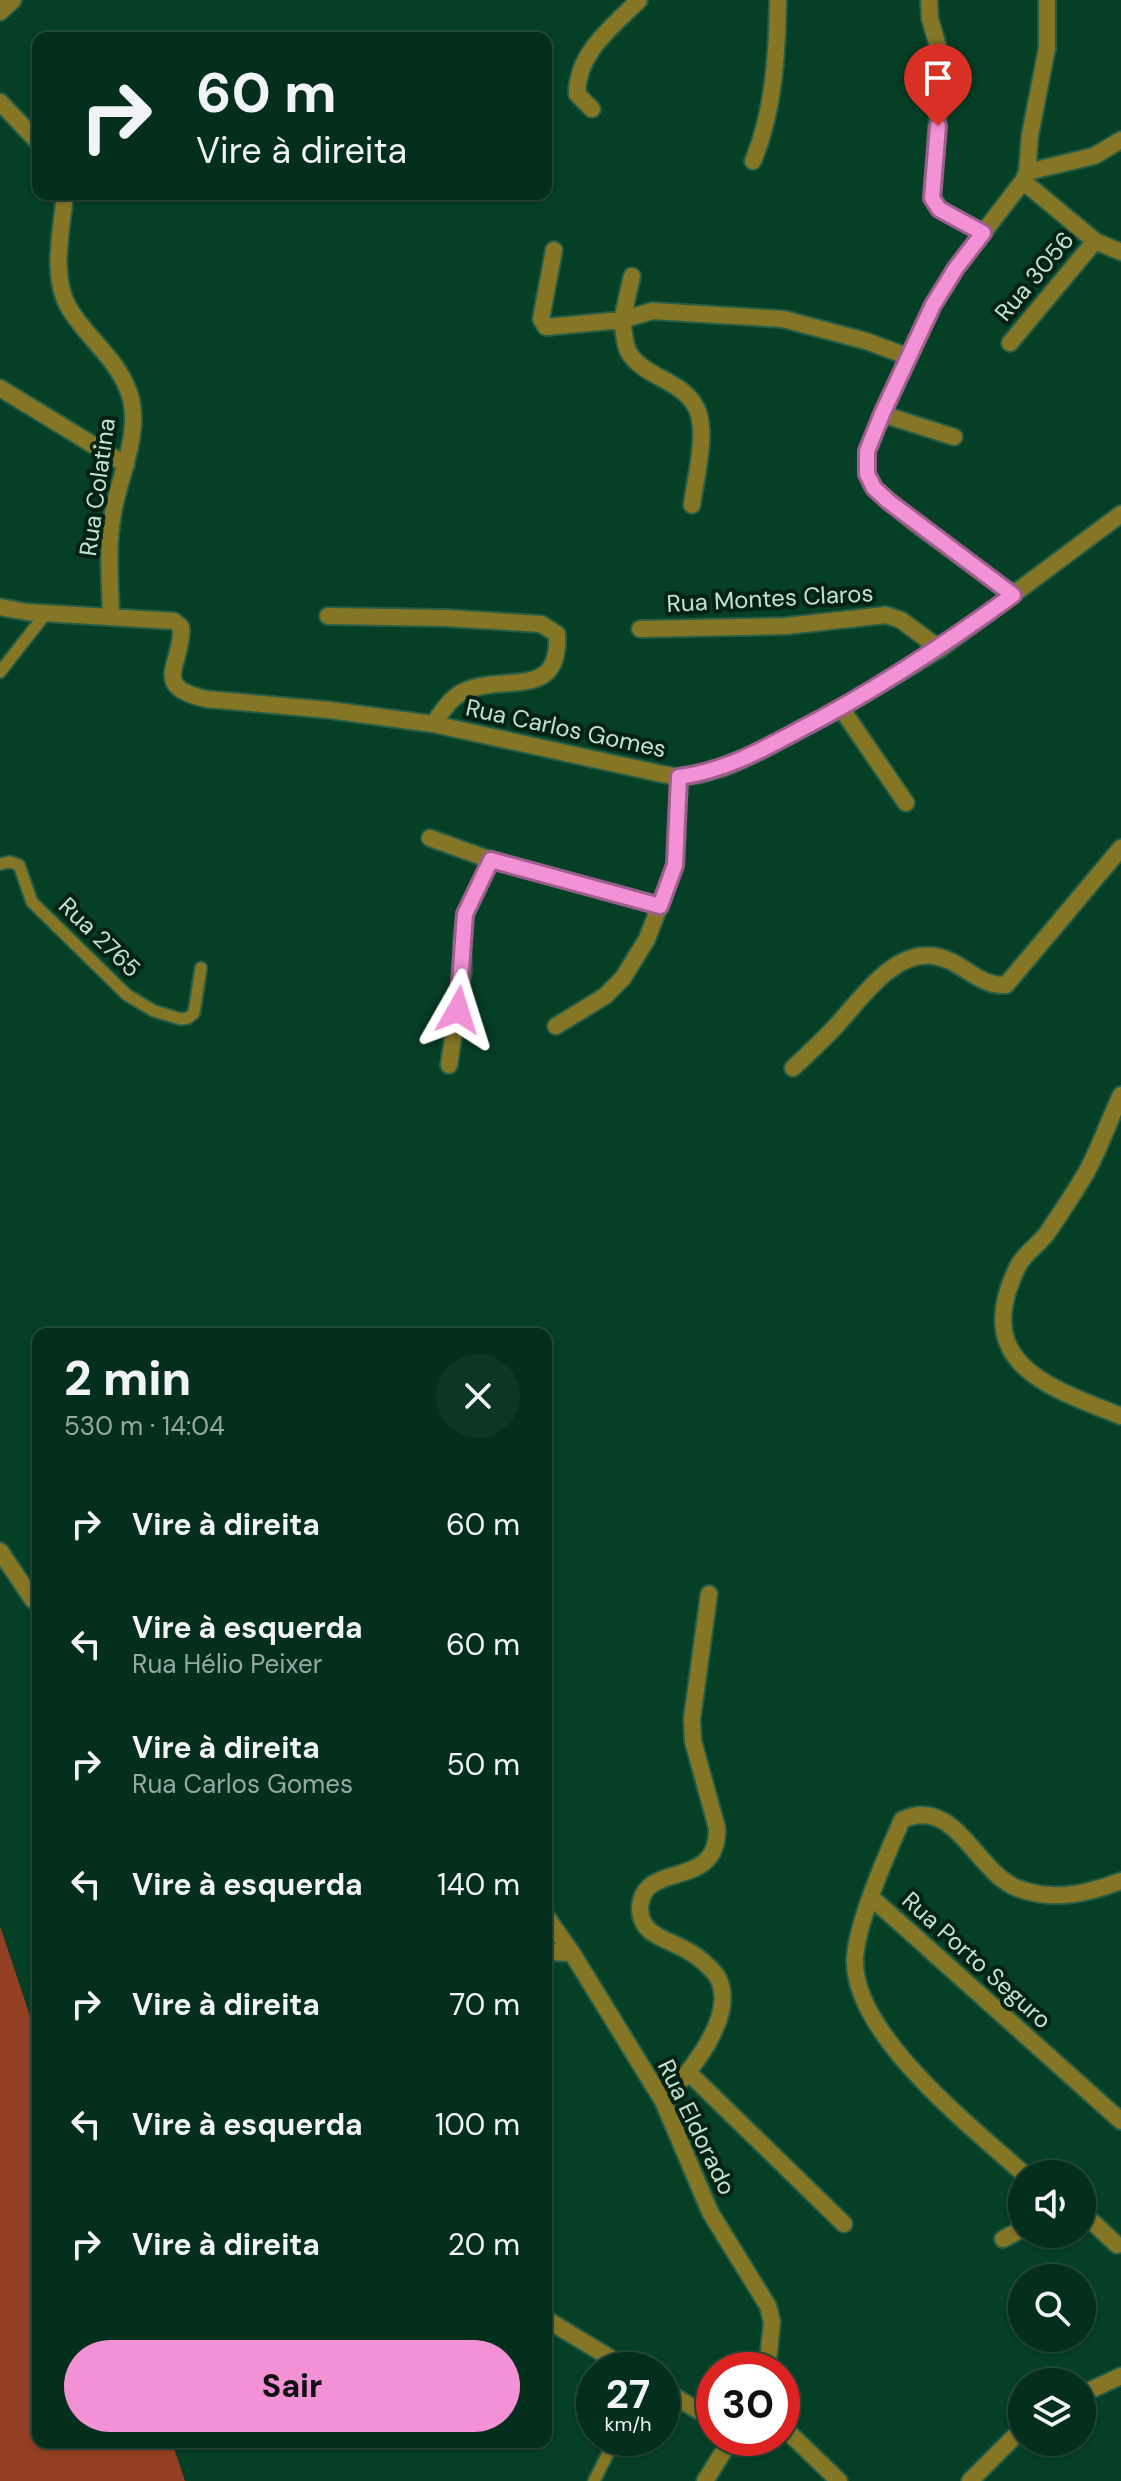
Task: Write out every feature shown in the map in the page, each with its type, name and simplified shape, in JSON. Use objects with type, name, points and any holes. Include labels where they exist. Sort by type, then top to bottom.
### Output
[{"type":"street","points":[[0,12],[13,0]]},
{"type":"street","points":[[592,109],[577,94],[577,79],[584,58],[639,0]]},
{"type":"street","points":[[753,161],[769,115],[778,0]]},
{"type":"street","points":[[929,0],[930,19],[942,60],[932,198],[939,209],[983,233]]},
{"type":"street","points":[[1013,595],[915,523],[874,488],[867,474],[867,451],[933,305],[956,268],[1025,176],[1047,48],[1047,0]]},
{"type":"street","points":[[0,102],[32,136]]},
{"type":"street","points":[[1025,176],[1094,156],[1121,140]]},
{"type":"street","points":[[1025,176],[1095,241],[1121,252]]},
{"type":"street","name":"Rua Colatina","points":[[65,200],[59,278],[69,307],[115,364],[131,398],[131,436],[113,512],[111,616]]},
{"type":"street","name":"Rua 3056","points":[[1010,343],[1095,241]]},
{"type":"street","points":[[554,250],[542,324],[546,327],[622,320],[652,311],[783,319],[866,341],[909,357]]},
{"type":"street","points":[[632,276],[622,320],[629,353],[646,369],[684,392],[700,420],[700,449],[692,505]]},
{"type":"street","points":[[0,388],[126,465]]},
{"type":"street","points":[[882,414],[954,437]]},
{"type":"street","name":"Rua Carlos Gomes","points":[[0,607],[27,612],[174,621],[181,627],[182,636],[172,681],[177,689],[189,695],[433,724],[679,777],[726,767],[841,708],[940,649],[1121,514]]},
{"type":"street","name":"Rua Montes Claros","points":[[640,629],[786,626],[886,615],[901,620],[940,649]]},
{"type":"street","points":[[328,616],[447,618],[541,624],[557,634],[558,653],[554,665],[535,680],[471,688],[448,703],[433,724]]},
{"type":"street","points":[[841,708],[906,803]]},
{"type":"street","points":[[556,1026],[605,996],[623,978],[647,939],[675,865],[679,777]]},
{"type":"street","points":[[430,838],[491,860],[660,906]]},
{"type":"street","points":[[793,1068],[879,979],[907,959],[934,956],[961,965],[984,982],[1006,985],[1121,848]]},
{"type":"street","points":[[449,1065],[463,971],[465,914],[491,860]]},
{"type":"street","points":[[1121,1095],[1087,1171],[1047,1234],[1020,1263],[1002,1309],[1008,1343],[1024,1370],[1061,1392],[1121,1416]]},
{"type":"street","points":[[0,1551],[32,1599]]},
{"type":"street","points":[[663,2101],[689,2073],[712,2037],[719,2017],[721,1994],[718,1977],[696,1955],[653,1933],[641,1918],[640,1903],[644,1891],[658,1882],[700,1866],[709,1859],[718,1839],[693,1741],[692,1719],[709,1594]]},
{"type":"street","name":"Rua Porto Seguro","points":[[1121,1881],[1087,1894],[1068,1897],[1016,1887],[1003,1879],[948,1824],[930,1813],[916,1813],[902,1820],[872,1898],[1121,2121]]},
{"type":"street","points":[[872,1898],[857,1938],[855,1961],[856,1979],[865,2003],[889,2042],[908,2065],[1009,2160]]},
{"type":"street","name":"Rua Eldorado","points":[[552,1925],[663,2101],[710,2212],[768,2306],[772,2322],[769,2352]]},
{"type":"street","points":[[552,1952],[572,1953]]},
{"type":"street","points":[[689,2073],[844,2224]]},
{"type":"street","points":[[1096,2225],[1117,2245]]},
{"type":"street","points":[[1003,2239],[1008,2236]]},
{"type":"street","points":[[552,2323],[600,2352]]},
{"type":"street","points":[[1096,2388],[1121,2376]]},
{"type":"street","points":[[800,2443],[839,2481]]},
{"type":"street","points":[[970,2481],[1008,2443]]},
{"type":"street","points":[[705,2481],[721,2456]]},
{"type":"lane","points":[[0,672],[47,612]]},
{"type":"lane","name":"Rua 2765","points":[[0,864],[10,862],[19,865],[32,902],[127,995],[154,1011],[181,1019],[194,1013],[201,968]]},
{"type":"lane","points":[[594,2481],[607,2456]]},
{"type":"shaded area","points":[[0,1926],[32,2022],[32,2448],[174,2448],[185,2481],[0,2481]]},
{"type":"route","points":[[458,1010],[465,914],[491,860],[660,906],[675,865],[679,777],[726,767],[841,708],[940,649],[1013,595],[888,501],[874,488],[867,474],[867,451],[933,305],[983,233],[939,209],[932,198],[938,126]]}]
